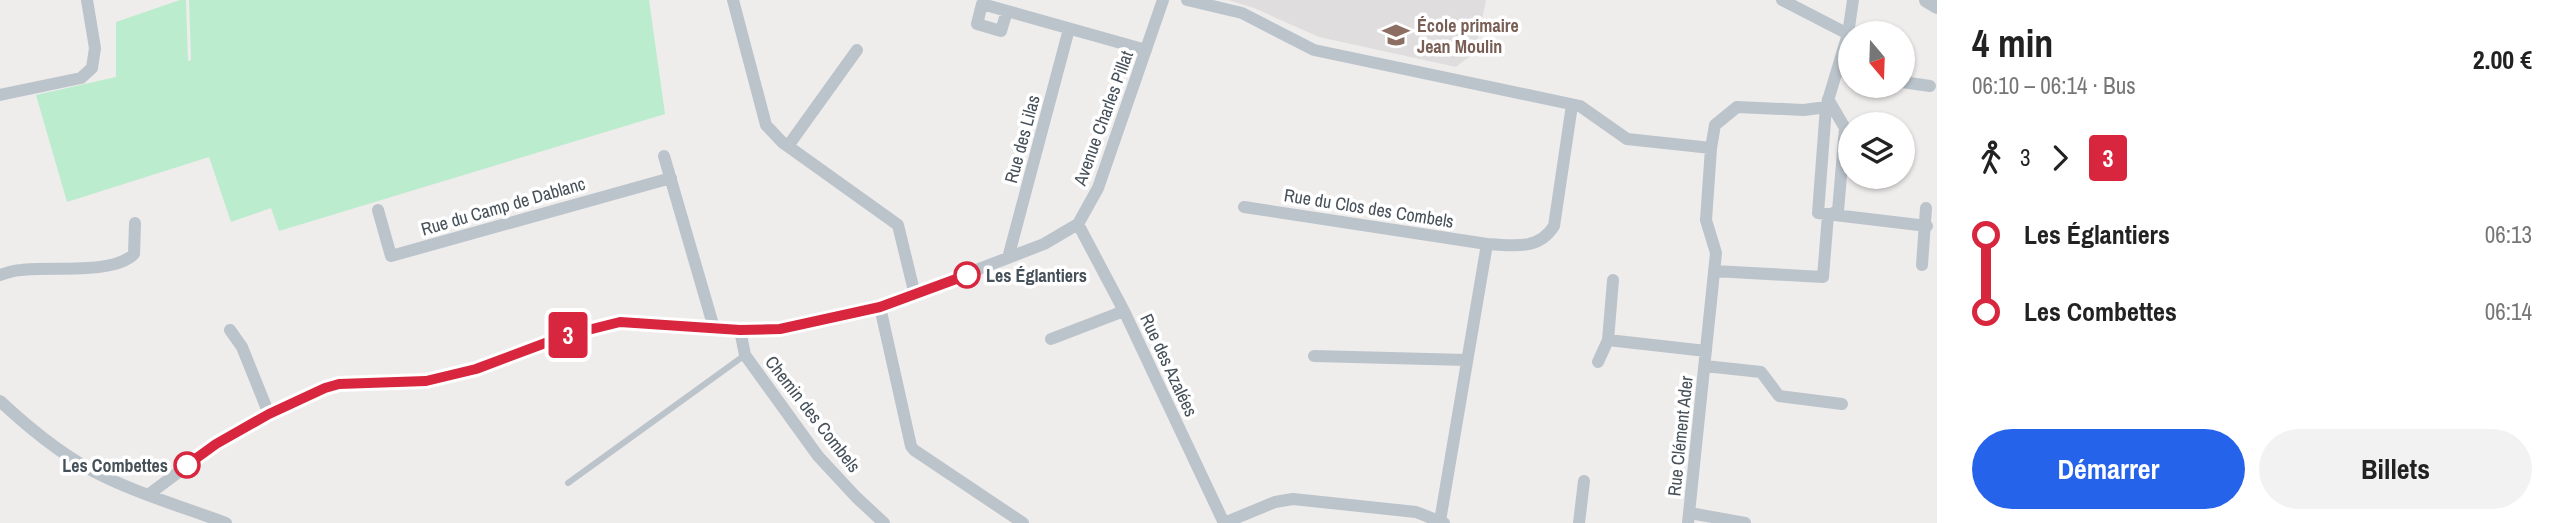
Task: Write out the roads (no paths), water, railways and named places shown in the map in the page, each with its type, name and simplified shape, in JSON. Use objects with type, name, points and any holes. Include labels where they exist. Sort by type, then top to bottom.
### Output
[{"type":"street","points":[[0,95],[81,78],[92,68],[95,48],[87,0]]},
{"type":"street","points":[[733,0],[766,125],[788,146],[898,225],[915,295]]},
{"type":"street","name":"Avenue Charles Pillat","points":[[1078,224],[1098,188],[1163,0]]},
{"type":"street","points":[[1187,0],[1242,13],[1314,50],[1580,106],[1628,139],[1711,148]]},
{"type":"street","points":[[1782,0],[1838,29]]},
{"type":"street","points":[[1850,21],[1853,0]]},
{"type":"street","points":[[1927,0],[1937,6]]},
{"type":"street","points":[[1007,11],[1146,50]]},
{"type":"street","name":"Rue des Lilas","points":[[1008,258],[1069,29]]},
{"type":"street","points":[[788,146],[857,50]]},
{"type":"street","points":[[1838,82],[1827,103],[1818,213],[1927,226]]},
{"type":"street","points":[[1915,84],[1930,86]]},
{"type":"street","points":[[1827,103],[1845,128],[1838,211],[1828,215]]},
{"type":"street","name":"Rue Clément Ader","points":[[1689,518],[1716,253],[1706,220],[1715,125],[1737,107],[1804,110],[1827,103]]},
{"type":"street","name":"Rue du Clos des Combels","points":[[1244,207],[1488,244],[1529,246],[1546,237],[1553,226],[1572,105]]},
{"type":"street","points":[[664,156],[713,328]]},
{"type":"street","name":"Rue du Camp de Dablanc","points":[[378,210],[391,256],[671,178]]},
{"type":"street","points":[[1922,265],[1927,226],[1926,208]]},
{"type":"street","points":[[1714,271],[1823,277],[1828,215]]},
{"type":"street","points":[[0,275],[21,270],[92,268],[128,260],[134,254],[135,223]]},
{"type":"street","points":[[148,495],[216,444],[269,414],[325,388],[339,384],[426,381],[476,369],[564,336],[620,322],[740,330],[780,329],[880,307],[915,295],[1044,244],[1078,224]]},
{"type":"street","name":"Rue des Azalées","points":[[1078,224],[1124,311],[1224,523]]},
{"type":"street","points":[[1224,523],[1275,502],[1293,499],[1416,512],[1442,522],[1488,244]]},
{"type":"street","points":[[1598,362],[1608,340],[1613,280]]},
{"type":"street","points":[[880,307],[911,446],[1023,523]]},
{"type":"street","points":[[1051,339],[1124,311]]},
{"type":"street","points":[[230,330],[242,348],[269,414]]},
{"type":"street","name":"Chemin des Combels","points":[[740,330],[745,355],[818,456],[884,523]]},
{"type":"street","points":[[1608,340],[1706,351]]},
{"type":"street","points":[[1314,356],[1467,360]]},
{"type":"street","points":[[1704,366],[1761,372],[1779,396],[1842,404]]},
{"type":"street","points":[[0,401],[71,458],[104,477],[226,523]]},
{"type":"street","points":[[1579,523],[1584,481]]},
{"type":"street","points":[[1689,518],[1745,523]]},
{"type":"lane","name":"Chemin des Combels","points":[[568,483],[745,355]]},
{"type":"place","name":"École primaire Jean Moulin","points":[[1396,35]]},
{"type":"place","name":"Les Églantiers","points":[[967,275]]},
{"type":"place","name":"Les Combettes","points":[[187,465]]}]
